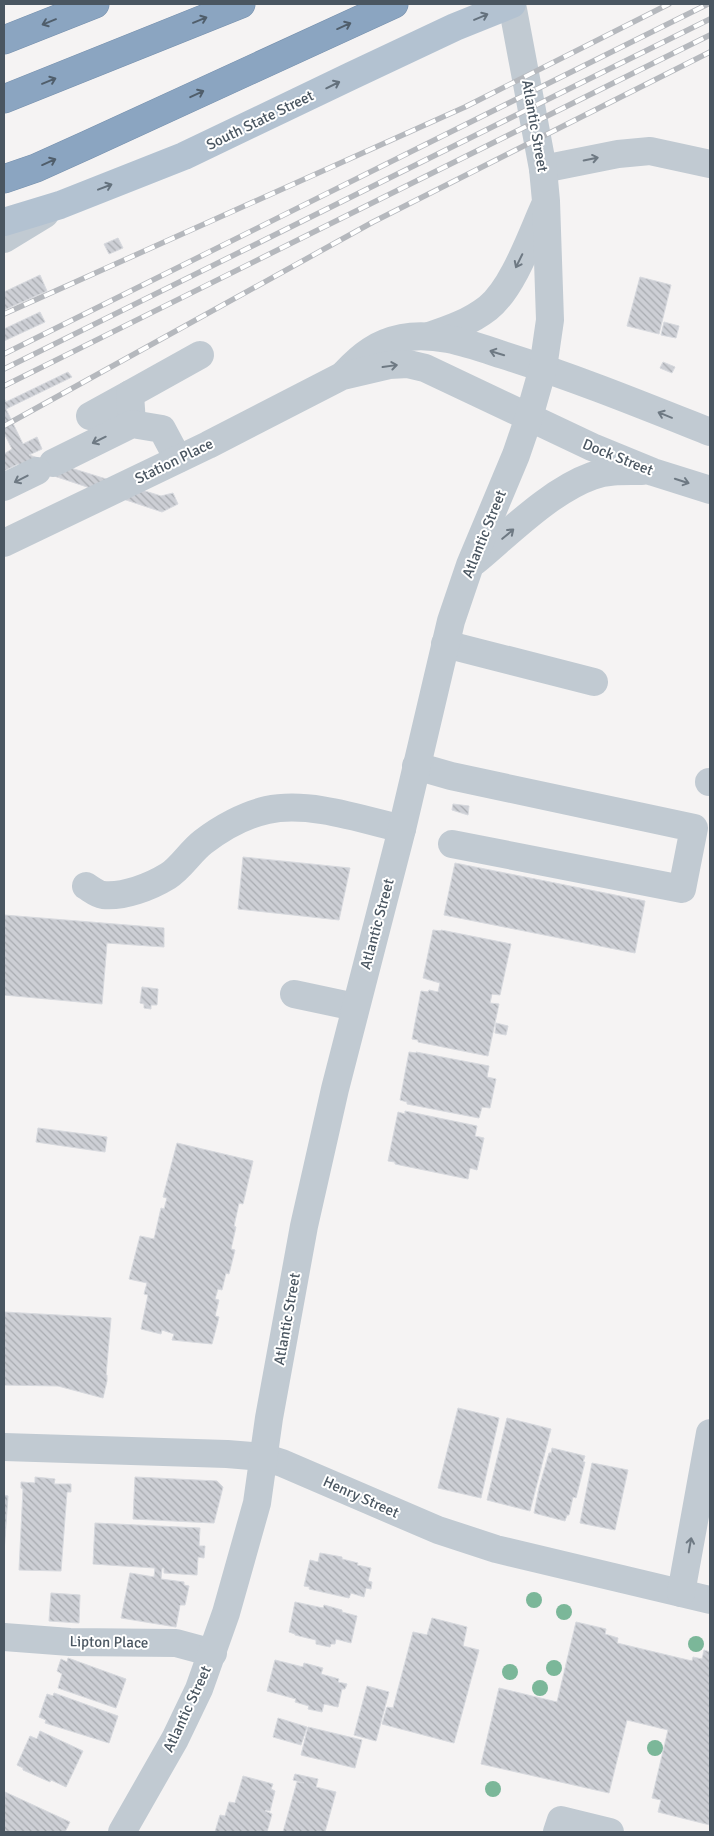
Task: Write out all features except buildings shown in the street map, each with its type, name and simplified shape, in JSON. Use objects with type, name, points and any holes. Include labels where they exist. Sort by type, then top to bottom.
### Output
[{"type":"highway","points":[[4,40],[95,4]]},
{"type":"highway","points":[[4,99],[241,4]]},
{"type":"highway","points":[[4,179],[36,168],[394,4]]},
{"type":"main road","name":"South State Street","points":[[4,222],[60,205],[184,156],[359,72],[512,4]]},
{"type":"street","name":"Atlantic Street","points":[[122,1832],[175,1739],[199,1688],[226,1613],[256,1503],[304,1226],[355,1007],[402,829],[445,644],[470,565],[508,475],[529,417],[543,368],[550,320],[546,201],[543,169],[512,4]]},
{"type":"street","points":[[543,169],[618,154],[650,151],[710,164]]},
{"type":"street","points":[[429,336],[461,325],[488,308],[498,297],[515,269],[546,201]]},
{"type":"street","points":[[4,239],[60,205]]},
{"type":"street","name":"Station Place","points":[[342,376],[361,356],[382,344],[404,337],[429,336],[463,343],[543,368]]},
{"type":"street","points":[[90,416],[200,355]]},
{"type":"street","name":"Station Place","points":[[4,542],[178,459],[342,376],[390,365],[408,364],[425,368],[529,417]]},
{"type":"street","points":[[543,368],[710,432]]},
{"type":"street","points":[[130,394],[132,424]]},
{"type":"street","name":"Dock Street","points":[[529,417],[592,447],[653,472],[710,490]]},
{"type":"street","points":[[4,487],[132,424],[162,429],[178,459]]},
{"type":"street","points":[[470,565],[533,512],[576,483],[593,476],[615,471],[653,472]]},
{"type":"street","points":[[445,644],[594,682]]},
{"type":"street","points":[[416,766],[451,776],[694,828],[682,889],[452,844]]},
{"type":"street","points":[[86,886],[101,895],[132,892],[168,876],[202,842],[221,830],[266,810],[283,808],[309,809],[360,818],[402,829]]},
{"type":"street","points":[[294,994],[355,1007]]},
{"type":"street","points":[[681,1593],[710,1432]]},
{"type":"street","name":"Henry Street","points":[[4,1447],[226,1454],[263,1458],[302,1470],[438,1530],[496,1549],[710,1600]]},
{"type":"street","name":"Lipton Place","points":[[4,1637],[70,1642],[176,1644],[213,1653]]},
{"type":"street","points":[[557,1832],[561,1820],[610,1832]]},
{"type":"railway","points":[[4,314],[465,107],[669,4]]},
{"type":"railway","points":[[4,354],[708,4]]},
{"type":"railway","points":[[4,369],[710,19]]},
{"type":"railway","points":[[4,386],[710,35]]},
{"type":"railway","points":[[4,426],[373,222],[710,52]]}]
